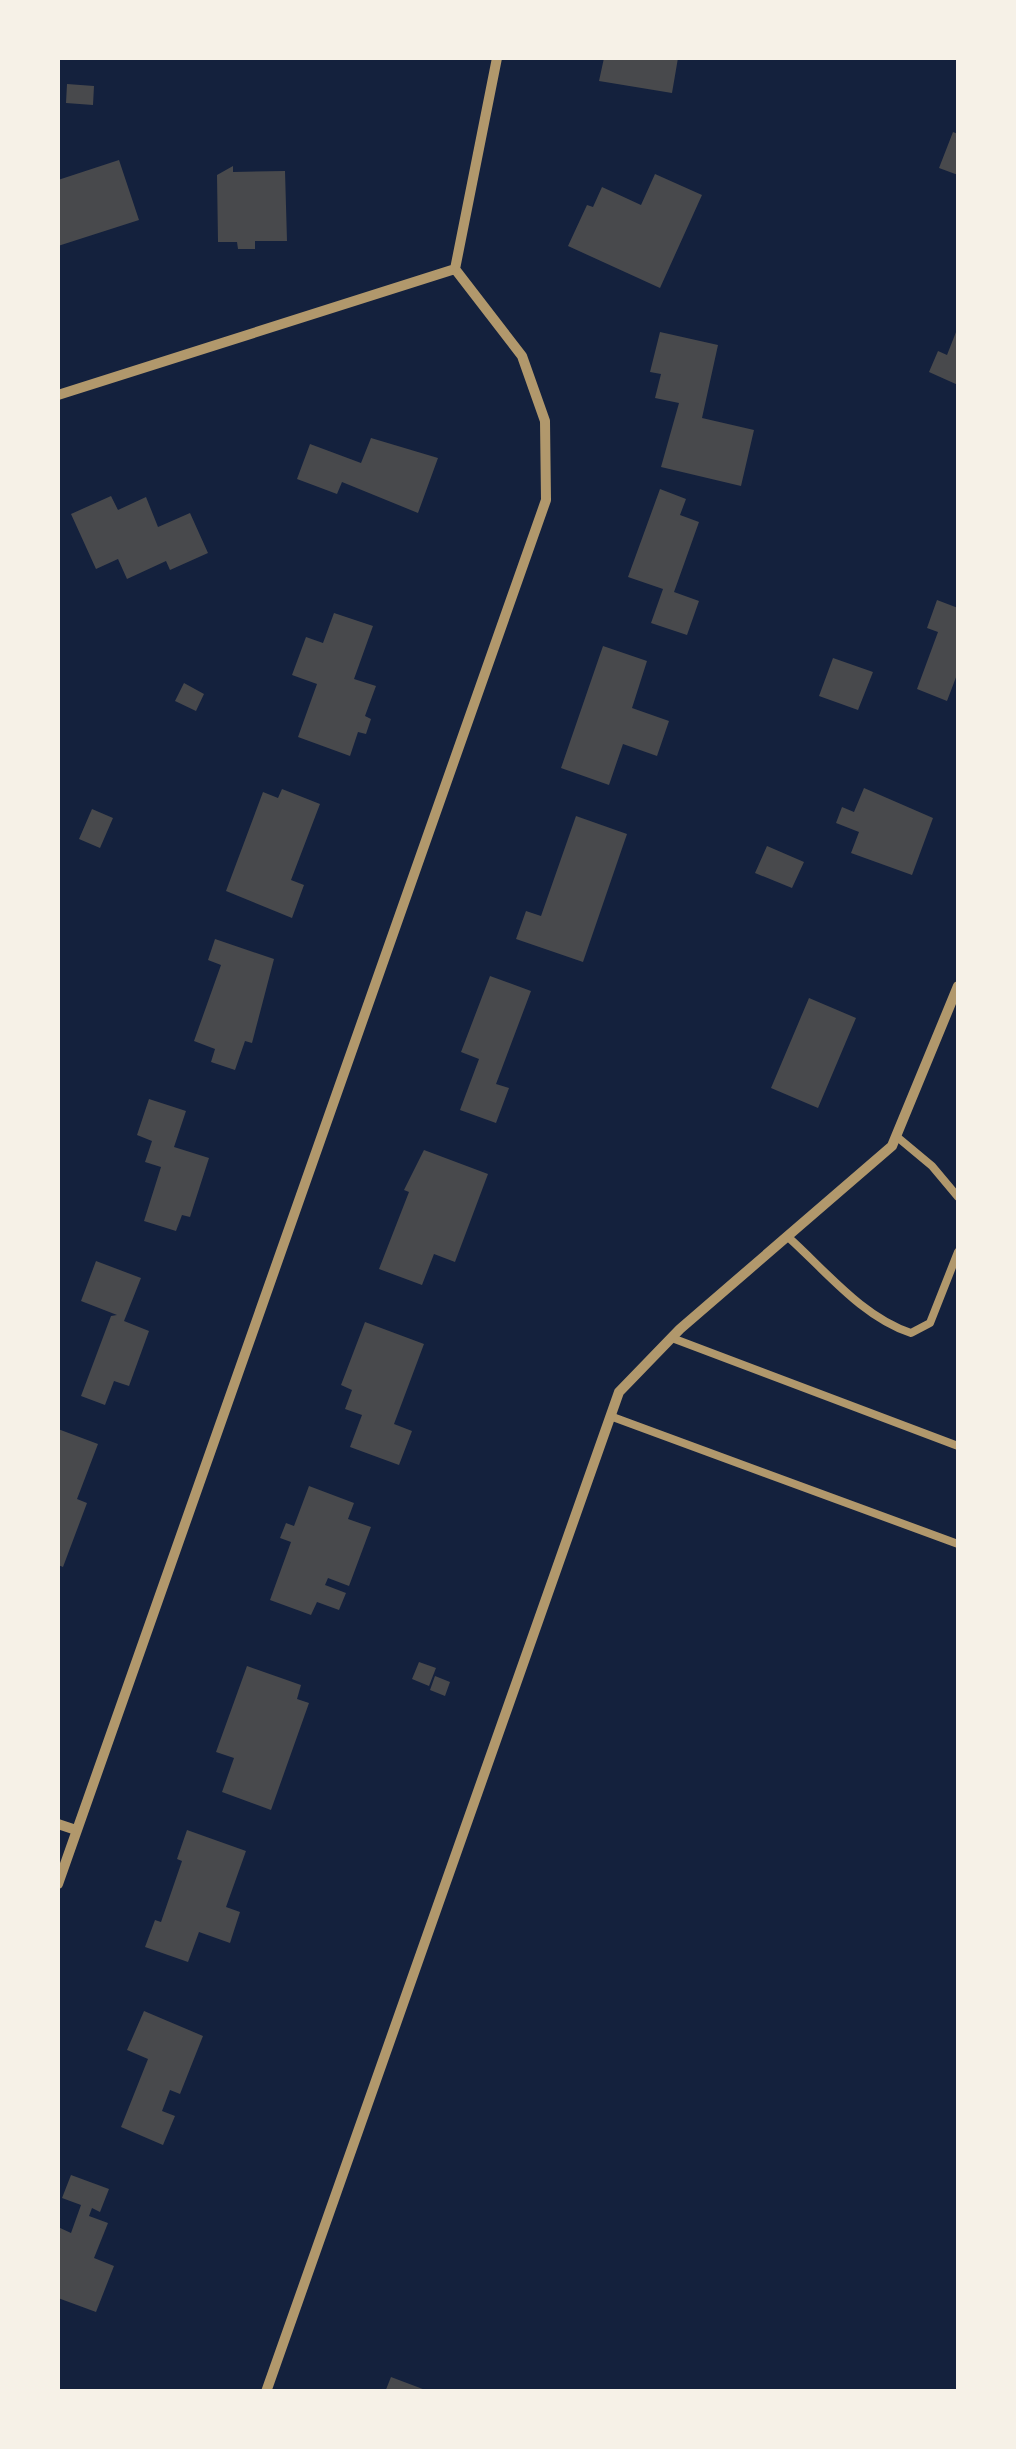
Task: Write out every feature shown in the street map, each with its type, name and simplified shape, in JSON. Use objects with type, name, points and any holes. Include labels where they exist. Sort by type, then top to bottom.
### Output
[{"type":"street","points":[[58,1884],[546,500],[545,420],[522,356],[455,270],[498,58]]},
{"type":"street","points":[[58,395],[455,270]]},
{"type":"street","points":[[266,2392],[619,1392],[672,1338],[892,1146],[958,986]]},
{"type":"street","points":[[58,1824],[76,1830]]},
{"type":"lane","points":[[896,1136],[932,1166],[958,1197]]},
{"type":"lane","points":[[788,1236],[852,1297],[892,1328],[910,1333],[930,1323],[958,1252]]},
{"type":"lane","points":[[672,1338],[958,1446]]},
{"type":"lane","points":[[610,1416],[958,1544]]},
{"type":"building","points":[[604,58],[678,58],[672,93],[599,81]]},
{"type":"building","points":[[67,84],[94,86],[93,105],[66,103]]},
{"type":"building","points":[[953,132],[958,134],[958,175],[939,168]]},
{"type":"building","points":[[119,160],[139,220],[58,246],[58,180]]},
{"type":"building","points":[[233,166],[233,172],[285,171],[287,241],[255,241],[255,249],[238,249],[237,242],[218,242],[217,175]]},
{"type":"building","points":[[655,174],[702,195],[660,288],[568,246],[587,205],[593,207],[602,187],[641,205]]},
{"type":"building","points":[[958,327],[958,385],[929,372],[938,351],[947,355]]},
{"type":"building","points":[[660,332],[718,345],[702,418],[754,430],[741,486],[661,467],[679,403],[655,398],[661,374],[650,372]]},
{"type":"building","points":[[371,438],[438,458],[418,513],[342,482],[337,494],[297,479],[310,444],[361,463]]},
{"type":"building","points":[[660,489],[686,499],[680,515],[699,522],[674,592],[699,601],[687,635],[651,623],[663,589],[628,577]]},
{"type":"building","points":[[111,496],[118,510],[146,497],[158,527],[190,513],[208,553],[170,570],[166,561],[127,579],[118,559],[96,569],[71,514]]},
{"type":"building","points":[[937,600],[958,608],[958,672],[947,701],[917,689],[938,632],[927,628]]},
{"type":"building","points":[[334,613],[373,626],[354,679],[376,686],[365,716],[371,719],[366,734],[358,732],[350,756],[298,737],[317,684],[292,675],[306,637],[323,643]]},
{"type":"building","points":[[603,646],[647,661],[632,708],[669,721],[657,756],[623,744],[609,785],[561,768]]},
{"type":"building","points":[[833,658],[873,672],[858,710],[819,696]]},
{"type":"building","points":[[184,683],[204,694],[196,711],[175,701]]},
{"type":"building","points":[[864,788],[933,818],[912,875],[851,853],[859,832],[836,823],[842,807],[854,812]]},
{"type":"building","points":[[282,789],[320,804],[291,880],[304,885],[292,918],[226,891],[263,792],[278,798]]},
{"type":"building","points":[[92,809],[113,818],[100,848],[79,839]]},
{"type":"building","points":[[576,816],[627,834],[583,962],[516,939],[526,911],[541,916]]},
{"type":"building","points":[[767,846],[804,862],[792,888],[755,873]]},
{"type":"building","points":[[215,939],[274,959],[252,1043],[245,1041],[235,1070],[211,1062],[215,1049],[194,1041],[221,965],[208,960]]},
{"type":"building","points":[[490,976],[531,991],[496,1084],[509,1088],[496,1123],[460,1110],[479,1059],[461,1052]]},
{"type":"building","points":[[809,998],[856,1018],[818,1108],[771,1088]]},
{"type":"building","points":[[149,1099],[186,1111],[174,1147],[209,1158],[190,1217],[182,1215],[176,1231],[144,1221],[161,1167],[145,1162],[152,1141],[137,1135]]},
{"type":"building","points":[[424,1150],[488,1174],[455,1262],[434,1254],[422,1285],[379,1269],[409,1192],[404,1190]]},
{"type":"building","points":[[96,1261],[141,1278],[124,1321],[149,1331],[129,1386],[114,1381],[105,1405],[81,1396],[111,1316],[117,1315],[81,1301]]},
{"type":"building","points":[[365,1322],[424,1344],[394,1424],[412,1431],[399,1465],[350,1447],[362,1415],[345,1409],[352,1390],[341,1385]]},
{"type":"building","points":[[58,1429],[98,1444],[77,1499],[87,1503],[63,1567],[58,1565]]},
{"type":"building","points":[[309,1486],[354,1503],[348,1519],[371,1527],[349,1586],[328,1578],[325,1585],[346,1593],[339,1610],[317,1602],[311,1615],[270,1600],[291,1542],[280,1538],[286,1523],[294,1526]]},
{"type":"building","points":[[419,1662],[436,1668],[429,1686],[412,1679]]},
{"type":"building","points":[[247,1666],[301,1685],[297,1699],[309,1703],[271,1810],[222,1792],[234,1758],[216,1752]]},
{"type":"building","points":[[435,1676],[450,1682],[445,1696],[430,1690]]},
{"type":"building","points":[[187,1830],[246,1851],[226,1907],[240,1912],[230,1943],[199,1932],[188,1962],[145,1947],[155,1920],[161,1922],[182,1861],[177,1859]]},
{"type":"building","points":[[144,2011],[203,2036],[180,2094],[170,2090],[162,2111],[175,2116],[163,2145],[121,2127],[148,2059],[127,2050]]},
{"type":"building","points":[[71,2175],[109,2189],[100,2212],[92,2208],[89,2216],[108,2223],[94,2258],[114,2266],[96,2312],[58,2298],[58,2227],[71,2233],[81,2205],[62,2198]]},
{"type":"building","points":[[391,2377],[428,2391],[428,2392],[385,2392]]}]
